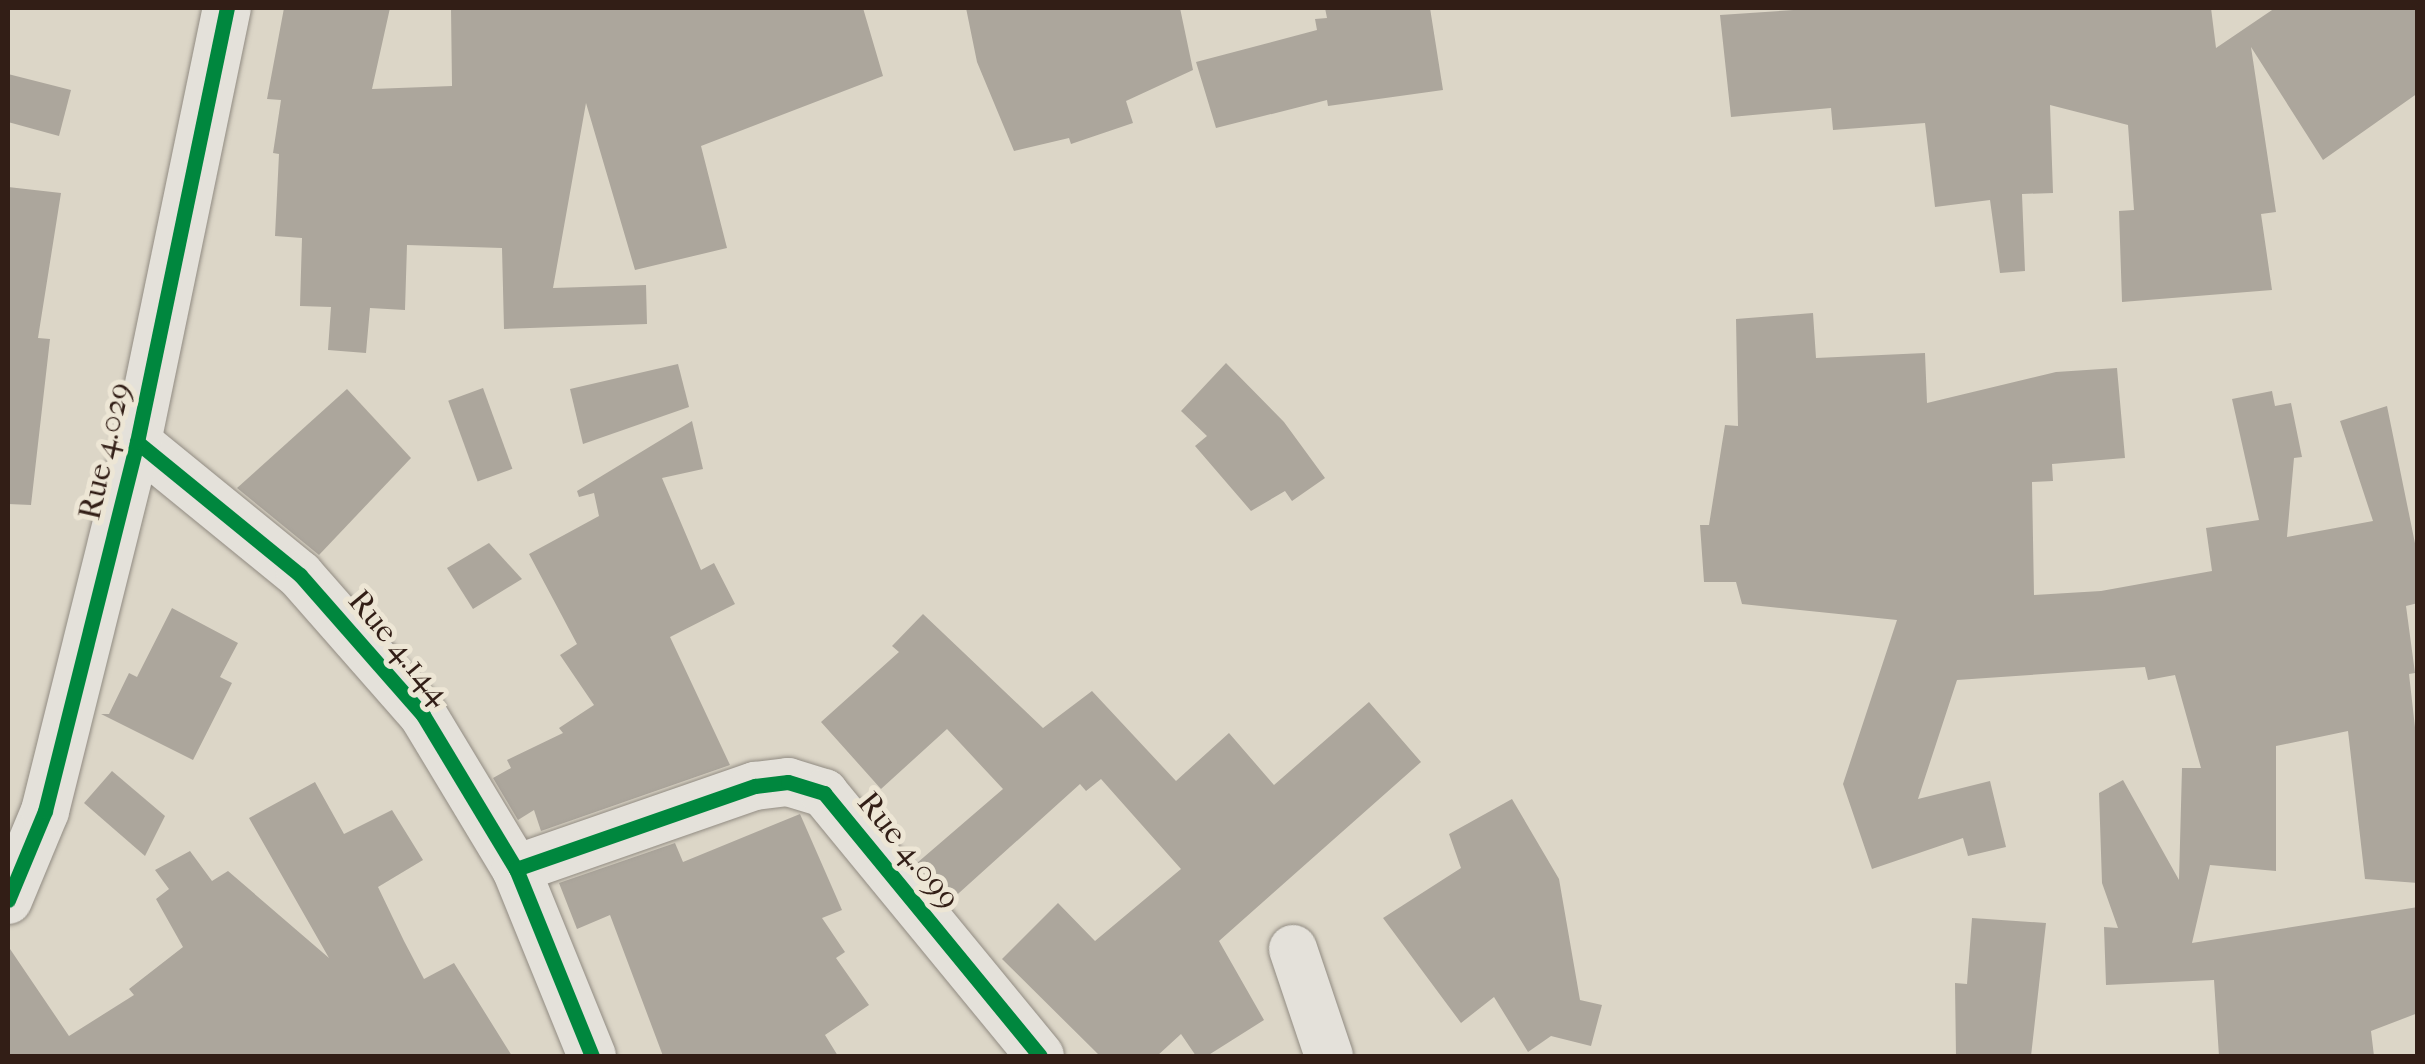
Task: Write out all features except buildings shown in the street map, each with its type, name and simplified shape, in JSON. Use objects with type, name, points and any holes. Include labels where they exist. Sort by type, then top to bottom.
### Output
[{"type":"street","name":"Rue 4.029","points":[[8,900],[45,811],[137,442],[227,8]]},
{"type":"street","name":"Rue 4.144","points":[[137,442],[312,590],[423,715],[516,869],[592,1056]]},
{"type":"street","name":"Rue 4.099","points":[[516,869],[754,786],[788,782],[824,792],[1040,1056]]},
{"type":"street","points":[[1293,948],[1329,1056]]},
{"type":"cycle path","points":[[8,900],[45,811],[137,442],[227,8]]},
{"type":"cycle path","points":[[137,442],[300,575],[423,715],[516,869],[592,1056]]},
{"type":"cycle path","points":[[516,869],[755,786],[788,782],[824,793],[1040,1056]]}]
